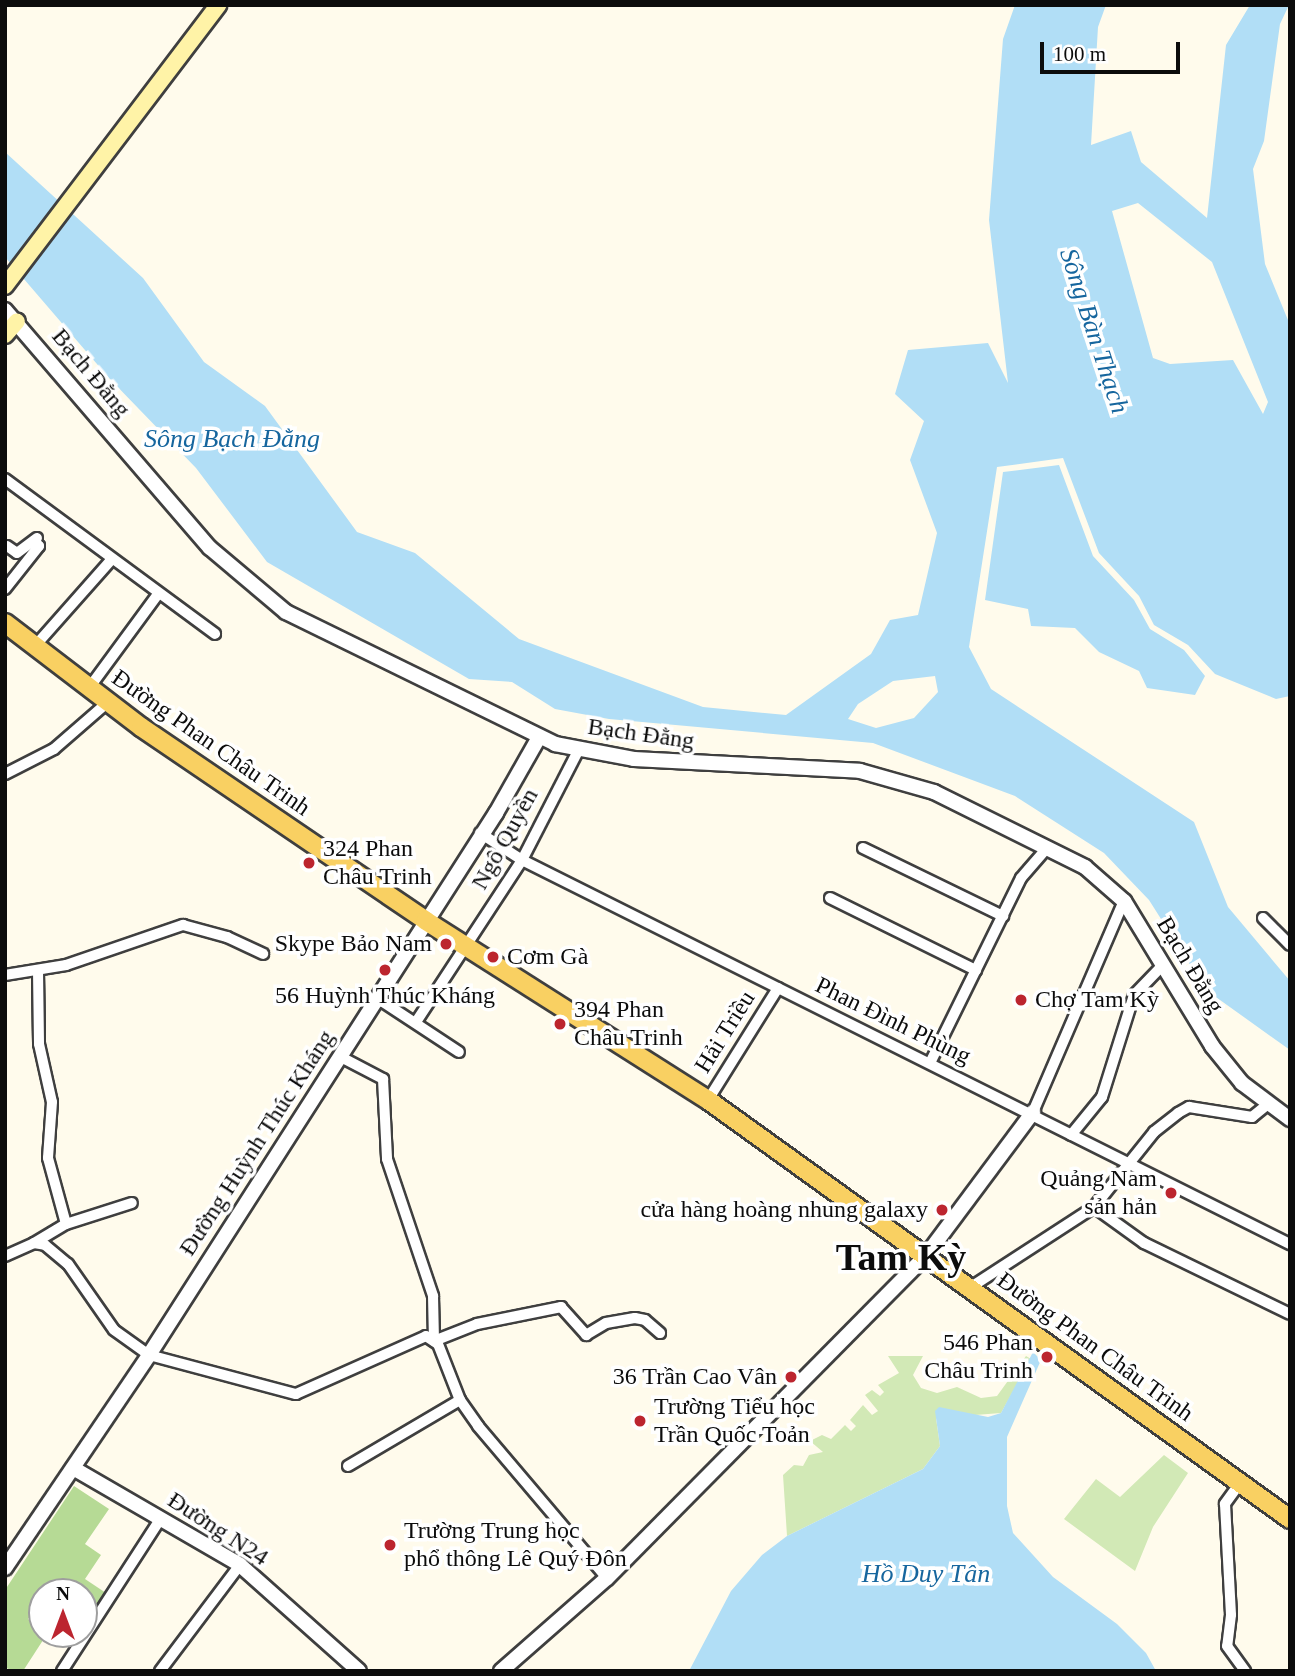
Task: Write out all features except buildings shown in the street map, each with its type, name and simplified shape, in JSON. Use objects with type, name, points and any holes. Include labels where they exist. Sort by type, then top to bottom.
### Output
[{"type":"main road","points":[[5,286],[218,5]]},
{"type":"main road","points":[[5,335],[11,315]]},
{"type":"main road","name":"Đường Phan Châu Trinh","points":[[5,623],[108,702],[426,921],[708,1100],[1290,1519]]},
{"type":"street","name":"Bạch Đằng","points":[[11,315],[210,548],[286,612],[538,738],[634,759],[740,768],[860,771],[934,792],[1085,867],[1124,901],[1212,1046],[1242,1083],[1290,1119]]},
{"type":"street","points":[[5,478],[111,560],[215,634]]},
{"type":"street","points":[[5,589],[38,546],[36,539],[31,539],[17,553],[7,546]]},
{"type":"street","points":[[35,646],[111,560]]},
{"type":"street","points":[[89,688],[158,594]]},
{"type":"street","points":[[5,774],[54,749],[108,702]]},
{"type":"street","name":"Đường Huỳnh Thúc Kháng","points":[[5,1568],[149,1354],[426,921],[538,738]]},
{"type":"street","name":"Ngô Quyền","points":[[416,1022],[522,860],[579,749]]},
{"type":"street","name":"Phan Đình Phùng","points":[[480,833],[522,860],[1033,1112],[1130,1165],[1290,1244]]},
{"type":"street","points":[[863,848],[1003,916]]},
{"type":"street","points":[[930,1063],[1021,878],[1047,848]]},
{"type":"street","points":[[830,898],[976,970]]},
{"type":"street","points":[[502,1671],[607,1577],[925,1257],[1033,1112],[1124,901]]},
{"type":"street","points":[[1263,918],[1290,945]]},
{"type":"street","points":[[5,975],[38,971],[183,925],[227,937],[263,954]]},
{"type":"street","points":[[1072,1135],[1102,1097],[1134,995],[1163,965]]},
{"type":"street","points":[[38,971],[38,1044],[52,1102],[48,1158],[66,1224]]},
{"type":"street","name":"Hải Triều","points":[[708,1100],[778,988]]},
{"type":"street","points":[[377,998],[458,1052]]},
{"type":"street","points":[[340,1056],[383,1079],[387,1159],[433,1296],[434,1341],[460,1400],[607,1577]]},
{"type":"street","points":[[971,1287],[1094,1207],[1154,1132],[1189,1107],[1242,1118],[1251,1117],[1269,1103]]},
{"type":"street","points":[[5,1256],[66,1224],[132,1203]]},
{"type":"street","points":[[1094,1207],[1144,1243],[1290,1314]]},
{"type":"street","points":[[34,1243],[55,1250],[114,1330],[149,1354],[296,1394],[415,1338],[426,1336],[434,1341]]},
{"type":"street","points":[[434,1341],[477,1324],[561,1307],[586,1335],[606,1323],[635,1318],[645,1320],[660,1333]]},
{"type":"street","points":[[348,1466],[460,1400]]},
{"type":"street","name":"Đường N24","points":[[73,1468],[240,1565],[356,1670]]},
{"type":"street","points":[[1240,1483],[1225,1504],[1231,1615],[1227,1646],[1245,1671]]},
{"type":"street","points":[[62,1671],[161,1518]]},
{"type":"street","points":[[160,1671],[240,1565]]},
{"type":"green space","points":[[888,1356],[923,1356],[913,1375],[921,1388],[937,1393],[957,1387],[981,1398],[997,1396],[1026,1356],[1031,1359],[1001,1413],[936,1418],[940,1446],[923,1469],[787,1536],[783,1475],[794,1465],[803,1466],[809,1455],[823,1452],[810,1441],[822,1435],[831,1439],[845,1425],[851,1431],[856,1426],[850,1420],[863,1405],[872,1415],[878,1411],[865,1395],[872,1390],[880,1396],[884,1392],[878,1385],[899,1373]]},
{"type":"green space","points":[[1164,1455],[1188,1473],[1153,1527],[1135,1571],[1064,1519],[1096,1479],[1120,1497]]},
{"type":"green space","points":[[74,1486],[109,1509],[85,1544],[101,1555],[86,1578],[28,1578],[28,1648],[38,1648],[23,1671],[12,1671],[5,1667],[5,1590]]},
{"type":"green space","points":[[98,1588],[109,1595],[98,1610]]},
{"type":"water","points":[[1015,5],[1106,5],[1098,27],[1091,145],[1131,131],[1141,162],[1207,218],[1226,45],[1250,5],[1289,5],[1280,24],[1264,141],[1253,169],[1265,264],[1290,325],[1290,696],[1276,699],[1215,674],[1188,645],[1154,625],[1139,596],[1099,553],[1063,458],[997,467],[969,647],[991,689],[1194,822],[1228,907],[1290,981],[1290,1050],[1206,990],[1149,900],[1104,853],[1015,796],[873,743],[609,719],[555,709],[512,682],[469,679],[267,562],[196,468],[109,378],[5,257],[5,152],[143,278],[204,362],[265,406],[357,532],[415,553],[519,639],[703,707],[786,715],[871,654],[890,620],[918,615],[937,533],[910,460],[924,421],[895,394],[908,350],[988,343],[1008,383],[989,220],[1003,39]],"holes":[[[1138,203],[1212,262],[1268,402],[1263,414],[1233,360],[1170,364],[1153,358],[1112,211]],[[935,676],[938,692],[914,718],[876,728],[848,719],[858,704],[893,681]]]},
{"type":"water","points":[[1059,465],[1093,556],[1134,600],[1150,629],[1184,650],[1205,676],[1195,695],[1147,688],[1139,671],[1099,652],[1075,628],[1031,626],[1028,609],[985,600],[1003,472]]},
{"type":"water","name":"Hồ Duy Tân","points":[[1033,1352],[1041,1360],[1007,1437],[1007,1506],[1013,1533],[1053,1577],[1117,1624],[1146,1653],[1156,1671],[689,1671],[731,1591],[762,1555],[787,1536],[923,1469],[940,1446],[935,1411],[939,1407],[988,1417],[1001,1413]]},
{"type":"place","name":"324 Phan Châu Trinh","points":[[309,863]]},
{"type":"place","name":"Skype Bảo Nam","points":[[446,944]]},
{"type":"place","name":"Cơm Gà","points":[[493,957]]},
{"type":"place","name":"56 Huỳnh Thúc Kháng","points":[[385,970]]},
{"type":"place","name":"Chợ Tam Kỳ","points":[[1021,1000]]},
{"type":"place","name":"394 Phan Châu Trinh","points":[[560,1024]]},
{"type":"place","name":"Quảng Nam sản hản","points":[[1171,1193]]},
{"type":"place","name":"cửa hàng hoàng nhung galaxy","points":[[942,1210]]},
{"type":"place","name":"546 Phan Châu Trinh","points":[[1047,1357]]},
{"type":"place","name":"36 Trần Cao Vân","points":[[791,1377]]},
{"type":"place","name":"Trường Tiểu học Trần Quốc Toản","points":[[640,1421]]},
{"type":"place","name":"Trường Trung học phổ thông Lê Quý Đôn","points":[[390,1545]]},
{"type":"district","name":"Tam Kỳ","points":[[901,1258]]},
{"type":"water label","name":"Sông Bàn Thạch","points":[[1094,331]]},
{"type":"water label","name":"Sông Bạch Đằng","points":[[232,439]]}]
